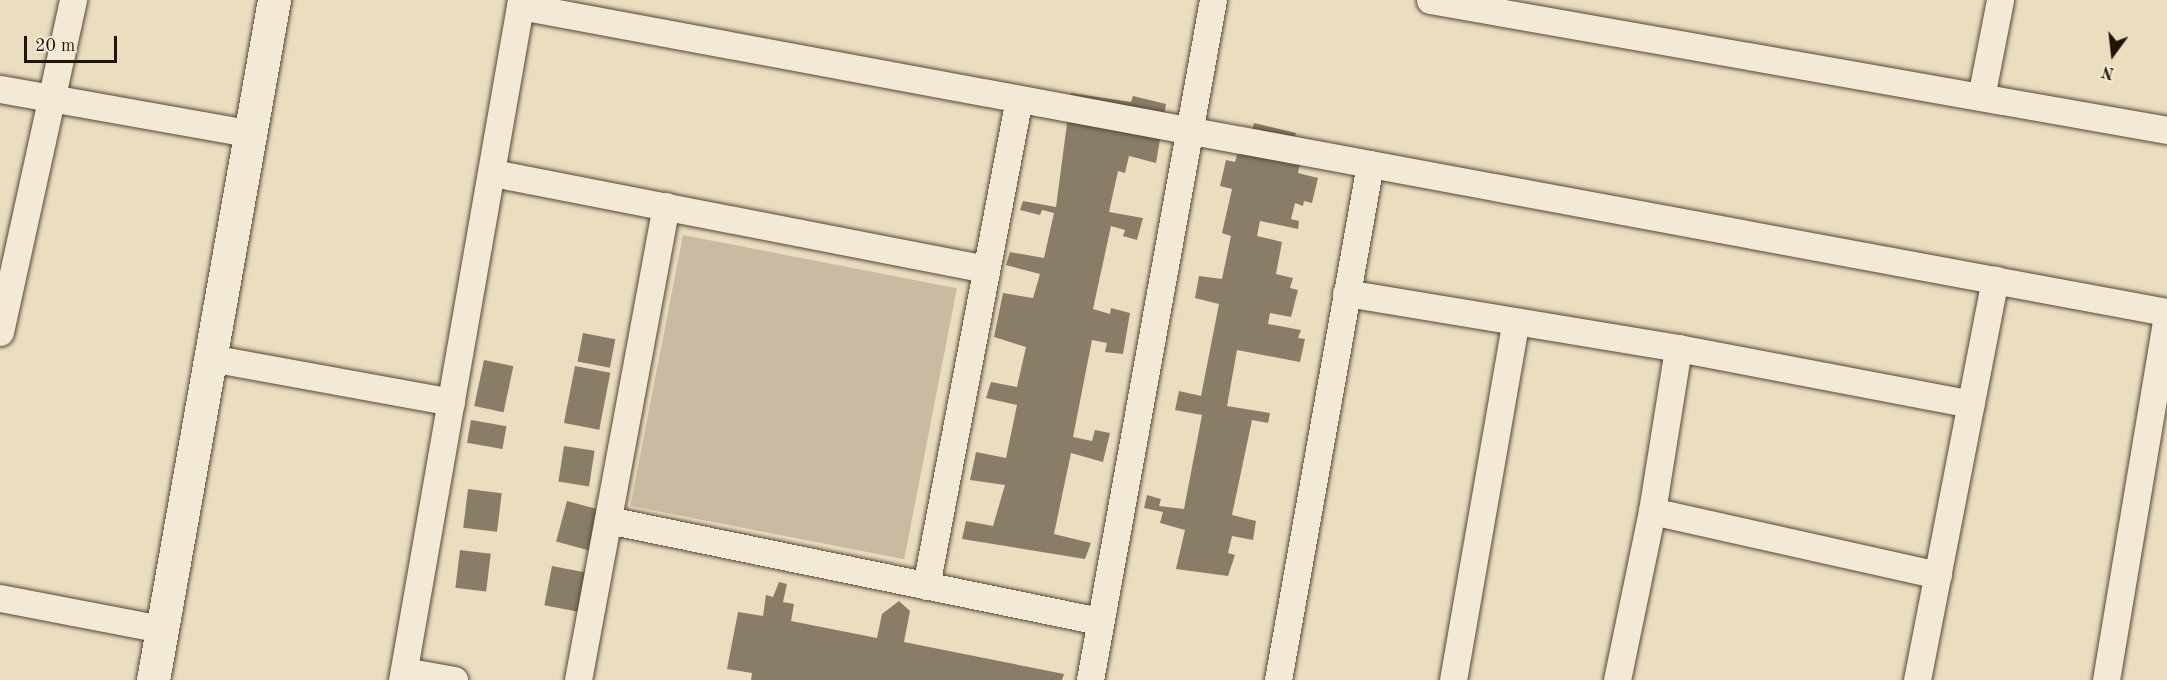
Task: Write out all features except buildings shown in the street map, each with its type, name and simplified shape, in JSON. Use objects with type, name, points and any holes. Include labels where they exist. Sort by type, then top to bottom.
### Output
[{"type":"street","points":[[0,332],[6,259],[54,98],[73,0]]},
{"type":"street","points":[[153,680],[248,133],[274,0]]},
{"type":"street","points":[[1090,680],[1213,0]]},
{"type":"street","points":[[1430,0],[2167,130]]},
{"type":"street","points":[[1981,97],[2000,0]]},
{"type":"street","points":[[454,680],[403,676],[521,3],[1019,100],[2167,313],[2106,680]]},
{"type":"street","points":[[0,89],[248,133]]},
{"type":"street","points":[[926,586],[1019,100]]},
{"type":"street","points":[[1278,680],[1370,164]]},
{"type":"street","points":[[493,173],[987,269]]},
{"type":"street","points":[[578,680],[666,207]]},
{"type":"street","points":[[1917,680],[1995,280]]},
{"type":"street","points":[[1346,293],[1515,324],[1678,348],[1971,404]]},
{"type":"street","points":[[1454,680],[1515,324]]},
{"type":"street","points":[[1617,680],[1652,511],[1678,348]]},
{"type":"street","points":[[210,358],[451,402]]},
{"type":"street","points":[[1652,511],[1938,575]]},
{"type":"street","points":[[608,520],[1099,621]]},
{"type":"street","points":[[0,598],[161,629]]},
{"type":"shaded area","points":[[683,235],[957,288],[904,559],[630,506]]}]
